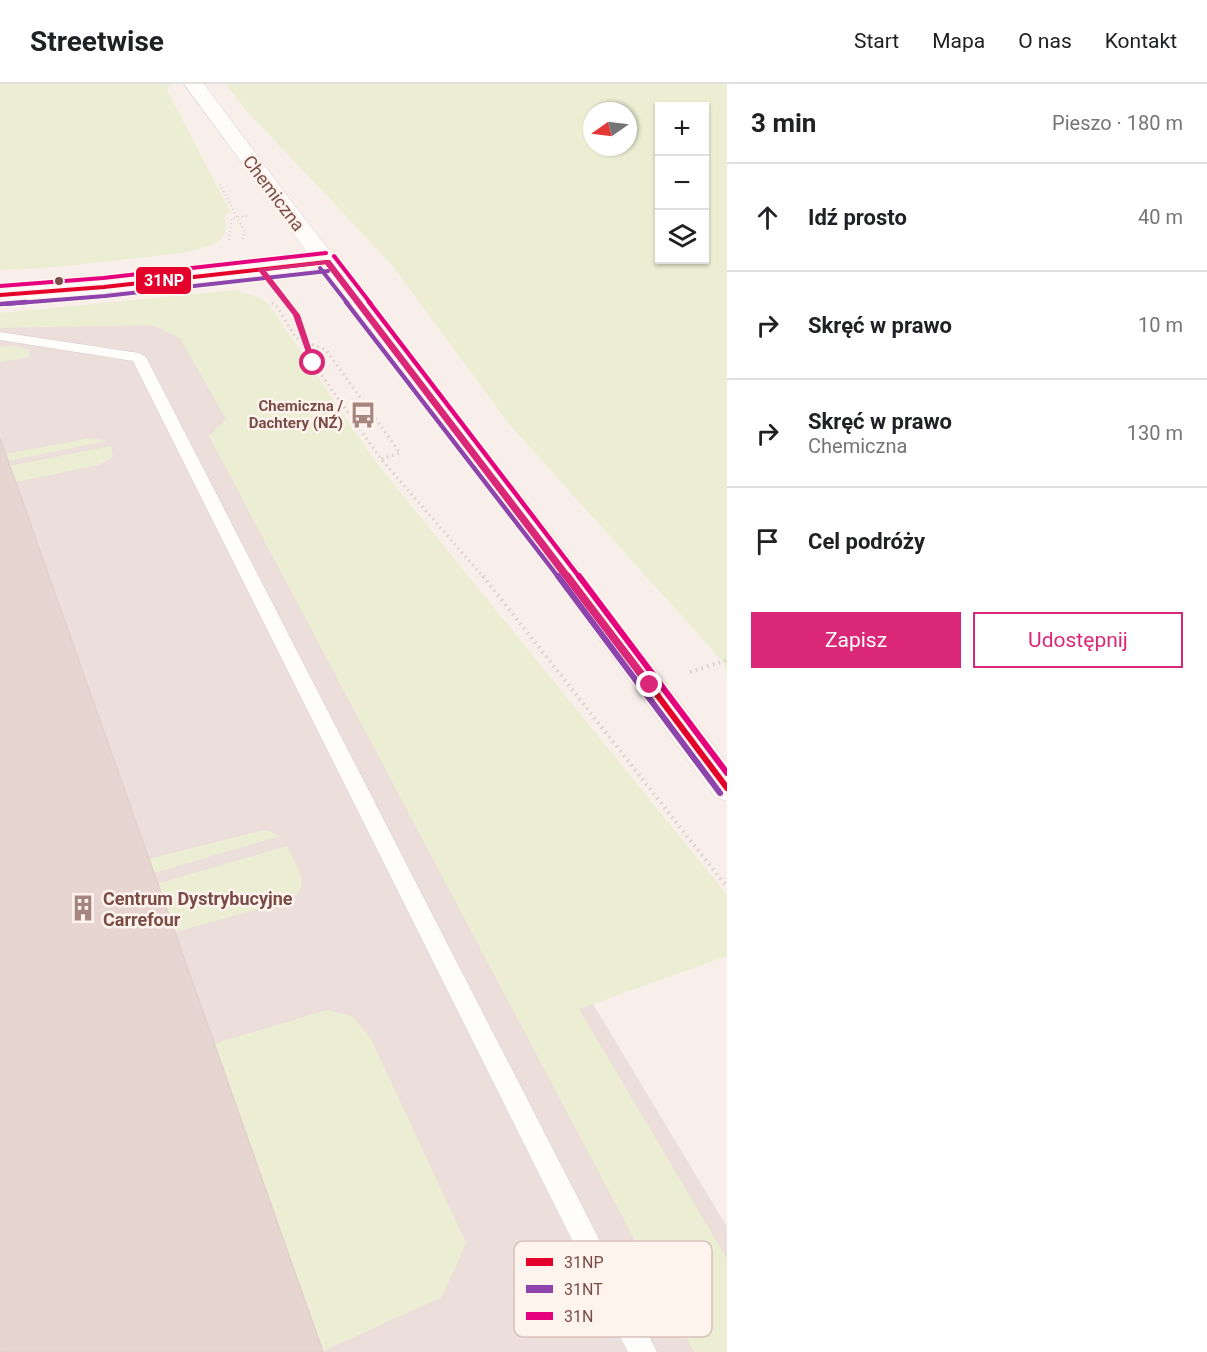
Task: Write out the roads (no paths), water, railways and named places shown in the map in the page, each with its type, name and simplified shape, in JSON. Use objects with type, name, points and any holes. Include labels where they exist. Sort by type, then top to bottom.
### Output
[{"type":"street","name":"Chemiczna","points":[[194,84],[286,210],[517,508],[727,788]]},
{"type":"street","points":[[0,295],[94,288],[327,262]]},
{"type":"lane","points":[[0,336],[139,357],[587,1241]]},
{"type":"lane","points":[[635,1337],[643,1352]]},
{"type":"place","name":"Chemiczna / Dachtery (NŹ)","points":[[363,415]]},
{"type":"place","name":"Centrum Dystrybucyjne Carrefour","points":[[83,908]]}]
